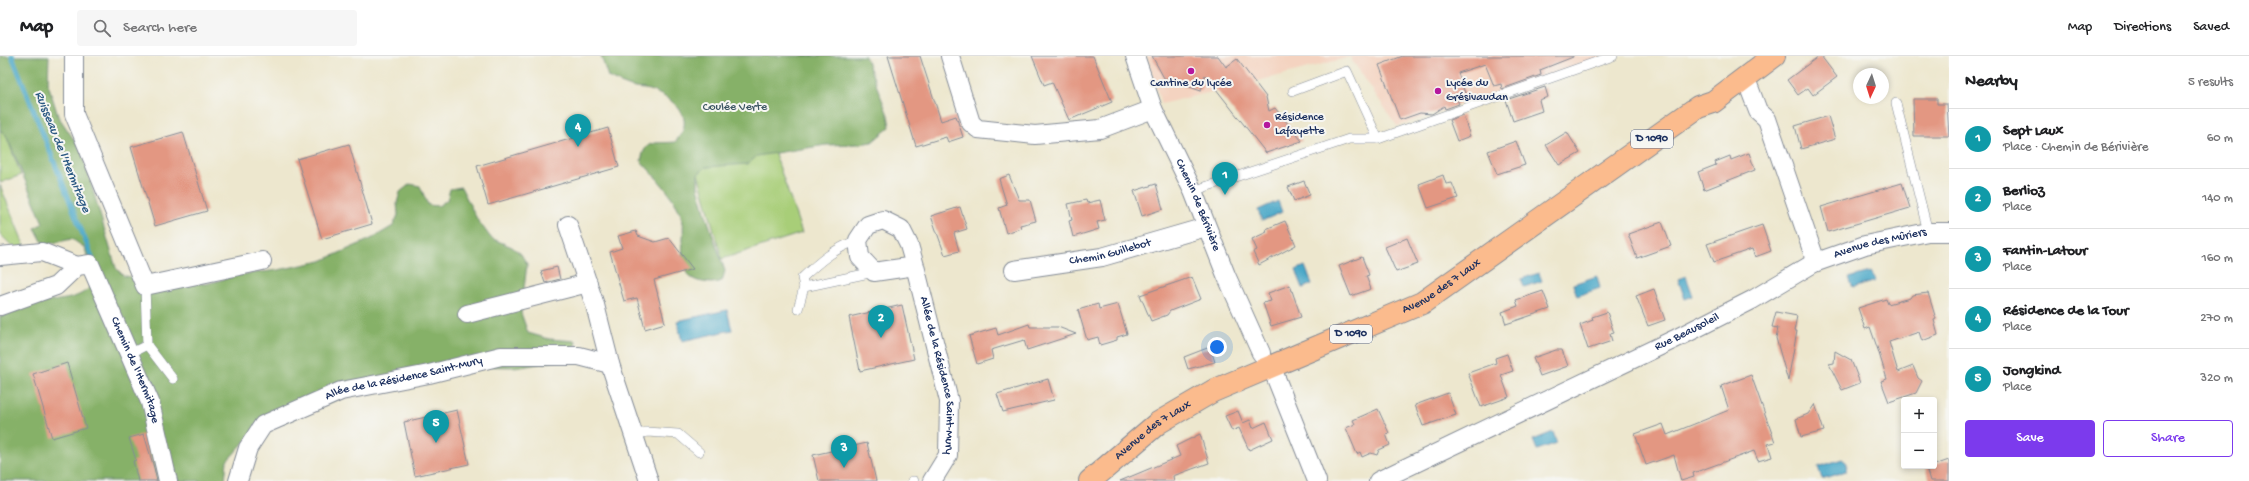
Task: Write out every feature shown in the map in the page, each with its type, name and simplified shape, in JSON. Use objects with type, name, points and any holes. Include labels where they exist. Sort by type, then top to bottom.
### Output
[{"type":"main road","name":"D 1090","points":[[1698,107],[1707,95],[1756,56]]},
{"type":"main road","name":"Avenue des 7 Laux","points":[[1090,481],[1158,423],[1267,361],[1422,304],[1698,107],[1713,102],[1746,79],[1774,56]]},
{"type":"street","points":[[74,56],[74,114],[145,286],[262,261]]},
{"type":"street","points":[[950,56],[971,122],[978,129],[1035,135],[1100,129],[1153,109]]},
{"type":"street","name":"Chemin de Bérivière","points":[[1135,56],[1153,109],[1193,191],[1206,227],[1267,361],[1317,481]]},
{"type":"street","points":[[1746,79],[1758,111],[1767,119],[1813,253],[1814,263]]},
{"type":"street","name":"Allée de la Résidence Saint-Mury","points":[[858,240],[868,225],[883,220],[901,229],[909,245],[949,401],[948,455],[932,481]]},
{"type":"street","points":[[568,225],[588,283],[610,364],[649,481]]},
{"type":"street","name":"Chemin Guillebot","points":[[1014,270],[1102,257],[1206,227]]},
{"type":"street","name":"Avenue des Mûriers","points":[[1814,263],[1865,245],[1928,232],[1949,232]]},
{"type":"street","points":[[858,240],[860,257],[874,272],[915,266]]},
{"type":"street","points":[[0,256],[42,252],[83,265]]},
{"type":"street","name":"Rue Beausoleil","points":[[1378,481],[1684,335],[1752,300],[1814,263]]},
{"type":"street","points":[[0,306],[56,286],[83,265]]},
{"type":"street","name":"Chemin de l'Hermitage","points":[[83,265],[130,354],[150,402],[168,481]]},
{"type":"street","points":[[467,314],[588,283]]},
{"type":"street","name":"Allée de la Résidence Saint-Mury","points":[[238,481],[248,448],[263,425],[341,391],[429,374],[501,356],[579,356],[610,364]]},
{"type":"lane","points":[[1193,191],[1350,139],[1378,138],[1613,56]]},
{"type":"lane","points":[[1293,91],[1347,72],[1378,138]]},
{"type":"lane","points":[[1896,103],[1928,232]]},
{"type":"lane","points":[[798,309],[804,287],[802,278],[823,258],[845,245],[858,240]]},
{"type":"lane","points":[[804,287],[874,272]]},
{"type":"lane","points":[[145,286],[147,345],[173,379]]},
{"type":"lane","points":[[130,354],[147,345]]},
{"type":"lane","points":[[634,436],[647,432],[678,434],[699,452]]},
{"type":"shaded area","name":"Lycée du Grésivaudan","points":[[1147,56],[1606,56],[1397,126],[1350,57],[1161,104]]},
{"type":"green space","points":[[0,56],[49,56],[48,84],[58,116],[81,150],[116,268],[124,276],[206,284],[238,275],[278,270],[321,261],[371,239],[393,226],[398,215],[397,203],[400,192],[410,184],[420,186],[428,205],[438,206],[447,200],[450,189],[461,187],[477,219],[491,238],[512,247],[521,254],[527,264],[521,313],[528,333],[549,339],[576,341],[573,358],[521,367],[460,366],[408,369],[249,437],[227,461],[225,481],[0,481],[0,317],[35,304],[74,297],[81,294],[94,283],[85,248],[72,239],[44,245],[35,228],[43,223],[6,135],[0,130]]},
{"type":"green space","name":"Coulée Verte","points":[[601,56],[865,56],[888,115],[890,127],[872,142],[826,145],[757,156],[748,164],[706,167],[698,174],[698,187],[725,271],[722,281],[710,283],[698,281],[690,277],[685,270],[682,252],[683,223],[681,215],[663,186],[641,161],[645,149],[649,145],[675,142],[682,133],[684,125],[680,110],[667,98],[647,89],[631,87],[608,77]]},
{"type":"green space","points":[[0,130],[6,135],[21,175],[0,183]]},
{"type":"green space","points":[[773,148],[802,233],[722,259],[697,170]]},
{"type":"green space","points":[[0,185],[25,247],[15,249],[0,234]]},
{"type":"water","points":[[1278,201],[1282,212],[1262,221],[1258,210]]},
{"type":"water","points":[[1305,266],[1312,284],[1303,288],[1296,270]]},
{"type":"water","points":[[1870,272],[1876,281],[1853,288],[1849,278]]},
{"type":"water","points":[[1539,273],[1542,281],[1524,287],[1521,279]]},
{"type":"water","points":[[1597,276],[1600,288],[1577,296],[1573,284]]},
{"type":"water","points":[[1686,276],[1693,296],[1685,299],[1678,279]]},
{"type":"water","points":[[727,310],[732,330],[682,341],[677,321]]},
{"type":"water","points":[[1553,432],[1557,443],[1537,450],[1533,440]]},
{"type":"water","points":[[1842,459],[1847,463],[1846,471],[1822,479],[1818,467]]},
{"type":"building","points":[[888,56],[920,56],[941,121],[956,116],[963,137],[948,142],[946,137],[916,146]]},
{"type":"building","points":[[1032,56],[1093,56],[1112,102],[1069,120],[1052,82],[1044,85]]},
{"type":"building","points":[[1152,56],[1218,56],[1226,67],[1237,59],[1266,97],[1269,111],[1275,108],[1302,141],[1266,153],[1205,75],[1201,91],[1164,78]]},
{"type":"building","points":[[1403,56],[1573,57],[1540,70],[1541,75],[1502,89],[1501,84],[1494,86],[1485,64],[1458,73],[1466,96],[1457,99],[1459,104],[1445,109],[1444,106],[1432,114],[1420,113],[1400,120],[1379,65]]},
{"type":"building","points":[[1821,56],[1837,77],[1813,95],[1808,88],[1798,95],[1787,80]]},
{"type":"building","points":[[1545,87],[1548,97],[1539,100],[1542,111],[1513,121],[1506,100]]},
{"type":"building","points":[[1913,99],[1937,99],[1937,104],[1947,104],[1949,136],[1914,136]]},
{"type":"building","points":[[1463,115],[1470,136],[1457,141],[1449,120]]},
{"type":"building","points":[[1828,116],[1835,139],[1801,149],[1795,126]]},
{"type":"building","points":[[608,128],[619,167],[488,205],[477,166]]},
{"type":"building","points":[[183,132],[207,211],[155,226],[131,147]]},
{"type":"building","points":[[1567,132],[1580,153],[1559,165],[1546,145]]},
{"type":"building","points":[[1516,141],[1525,165],[1497,174],[1488,151]]},
{"type":"building","points":[[349,144],[372,224],[322,239],[297,159]]},
{"type":"building","points":[[1749,153],[1755,170],[1704,190],[1698,172],[1716,165],[1715,162],[1730,156],[1731,160]]},
{"type":"building","points":[[1009,175],[1019,200],[1030,200],[1036,221],[1020,225],[1021,228],[1006,233],[999,208],[1007,205],[999,179]]},
{"type":"building","points":[[1443,175],[1446,184],[1452,183],[1458,198],[1428,208],[1419,184]]},
{"type":"building","points":[[1304,181],[1310,195],[1294,201],[1288,187]]},
{"type":"building","points":[[1902,183],[1910,208],[1828,232],[1821,207]]},
{"type":"building","points":[[1156,184],[1163,209],[1142,216],[1134,191]]},
{"type":"building","points":[[1086,200],[1087,203],[1100,200],[1105,220],[1097,222],[1099,229],[1073,237],[1069,221],[1072,220],[1068,204]]},
{"type":"building","points":[[960,207],[967,229],[954,233],[959,251],[945,255],[931,216]]},
{"type":"building","points":[[1285,221],[1296,245],[1259,265],[1253,252],[1257,250],[1252,239],[1267,232],[1266,229]]},
{"type":"building","points":[[1662,222],[1671,246],[1637,258],[1628,234]]},
{"type":"building","points":[[1762,225],[1771,251],[1755,257],[1752,249],[1714,262],[1707,244]]},
{"type":"building","points":[[636,231],[638,236],[655,242],[669,238],[693,269],[654,280],[665,323],[645,329],[637,298],[624,301],[610,252],[622,248],[618,236]]},
{"type":"building","points":[[1407,238],[1418,264],[1396,272],[1385,247]]},
{"type":"building","points":[[1362,257],[1369,275],[1366,276],[1371,289],[1351,296],[1339,266]]},
{"type":"building","points":[[557,267],[560,279],[545,283],[541,271]]},
{"type":"building","points":[[1192,277],[1201,299],[1170,311],[1167,315],[1151,321],[1140,295]]},
{"type":"building","points":[[1290,285],[1301,317],[1271,326],[1263,303],[1271,301],[1268,293]]},
{"type":"building","points":[[1654,289],[1665,320],[1648,326],[1636,296]]},
{"type":"building","points":[[1543,291],[1550,309],[1506,324],[1502,312],[1518,306],[1516,300]]},
{"type":"building","points":[[1928,293],[1936,319],[1934,320],[1938,335],[1922,341],[1919,332],[1889,342],[1898,372],[1913,366],[1918,378],[1922,381],[1916,393],[1889,402],[1881,381],[1887,379],[1878,350],[1870,327],[1865,329],[1858,308],[1886,299],[1888,304],[1910,298],[1912,295]]},
{"type":"building","points":[[1098,304],[1099,309],[1118,304],[1127,334],[1117,337],[1117,340],[1100,345],[1098,337],[1087,340],[1078,310]]},
{"type":"building","points":[[902,305],[914,359],[860,371],[849,317]]},
{"type":"building","points":[[1607,312],[1614,333],[1610,334],[1612,341],[1588,349],[1580,325],[1593,320],[1592,317]]},
{"type":"building","points":[[1776,312],[1797,316],[1794,331],[1797,331],[1788,381],[1776,338],[1778,328],[1772,327]]},
{"type":"building","points":[[1029,324],[1030,327],[1058,327],[1076,334],[1027,350],[1024,340],[991,350],[993,359],[977,364],[969,336],[996,328],[998,335]]},
{"type":"building","points":[[1210,347],[1215,362],[1188,369],[1184,357]]},
{"type":"building","points":[[1556,350],[1562,350],[1568,366],[1540,376],[1533,358]]},
{"type":"building","points":[[1835,351],[1851,360],[1860,383],[1842,390],[1829,364],[1834,363]]},
{"type":"building","points":[[1507,354],[1513,371],[1501,375],[1509,397],[1481,407],[1468,373],[1496,363],[1495,358]]},
{"type":"building","points":[[67,363],[86,428],[52,438],[33,374]]},
{"type":"building","points":[[1751,375],[1775,442],[1768,444],[1772,457],[1758,461],[1754,451],[1693,473],[1694,477],[1681,481],[1674,455],[1646,465],[1635,434],[1663,424],[1667,435],[1729,410],[1721,386]]},
{"type":"building","points":[[1048,379],[1054,400],[1003,412],[997,394]]},
{"type":"building","points":[[1448,393],[1456,415],[1423,426],[1415,405]]},
{"type":"building","points":[[1815,404],[1824,431],[1801,437],[1796,419],[1808,414]]},
{"type":"building","points":[[1378,409],[1389,433],[1386,434],[1390,445],[1379,450],[1377,455],[1371,453],[1362,457],[1360,452],[1357,454],[1346,428],[1355,424],[1353,420]]},
{"type":"building","points":[[457,410],[469,464],[415,476],[404,422]]},
{"type":"building","points":[[1238,411],[1243,423],[1250,420],[1253,428],[1266,422],[1273,439],[1249,450],[1239,428],[1232,431],[1225,416]]},
{"type":"building","points":[[144,434],[157,481],[138,481],[133,461],[136,460],[129,438]]},
{"type":"building","points":[[1200,434],[1209,463],[1173,476],[1174,481],[1120,481],[1180,456],[1176,446]]},
{"type":"building","points":[[867,443],[876,481],[819,481],[813,455]]},
{"type":"building","points":[[1949,460],[1949,481],[1930,481],[1926,469],[1937,469],[1937,464]]},
{"type":"waterway","name":"Ruisseau de l'Hermitage","points":[[12,56],[92,257]]},
{"type":"place","name":"Cantine du lycée","points":[[1191,71]]},
{"type":"place","name":"Lycée du Grésivaudan","points":[[1438,91]]},
{"type":"place","name":"Résidence Lafayette","points":[[1267,125]]},
{"type":"place","name":"Résidence de la Tour","points":[[578,147]]},
{"type":"place","name":"Sept Laux","points":[[1225,195]]},
{"type":"place","name":"Berlioz","points":[[881,338]]},
{"type":"place","name":"Jongkind","points":[[436,443]]},
{"type":"place","name":"Fantin-Latour","points":[[844,468]]}]
